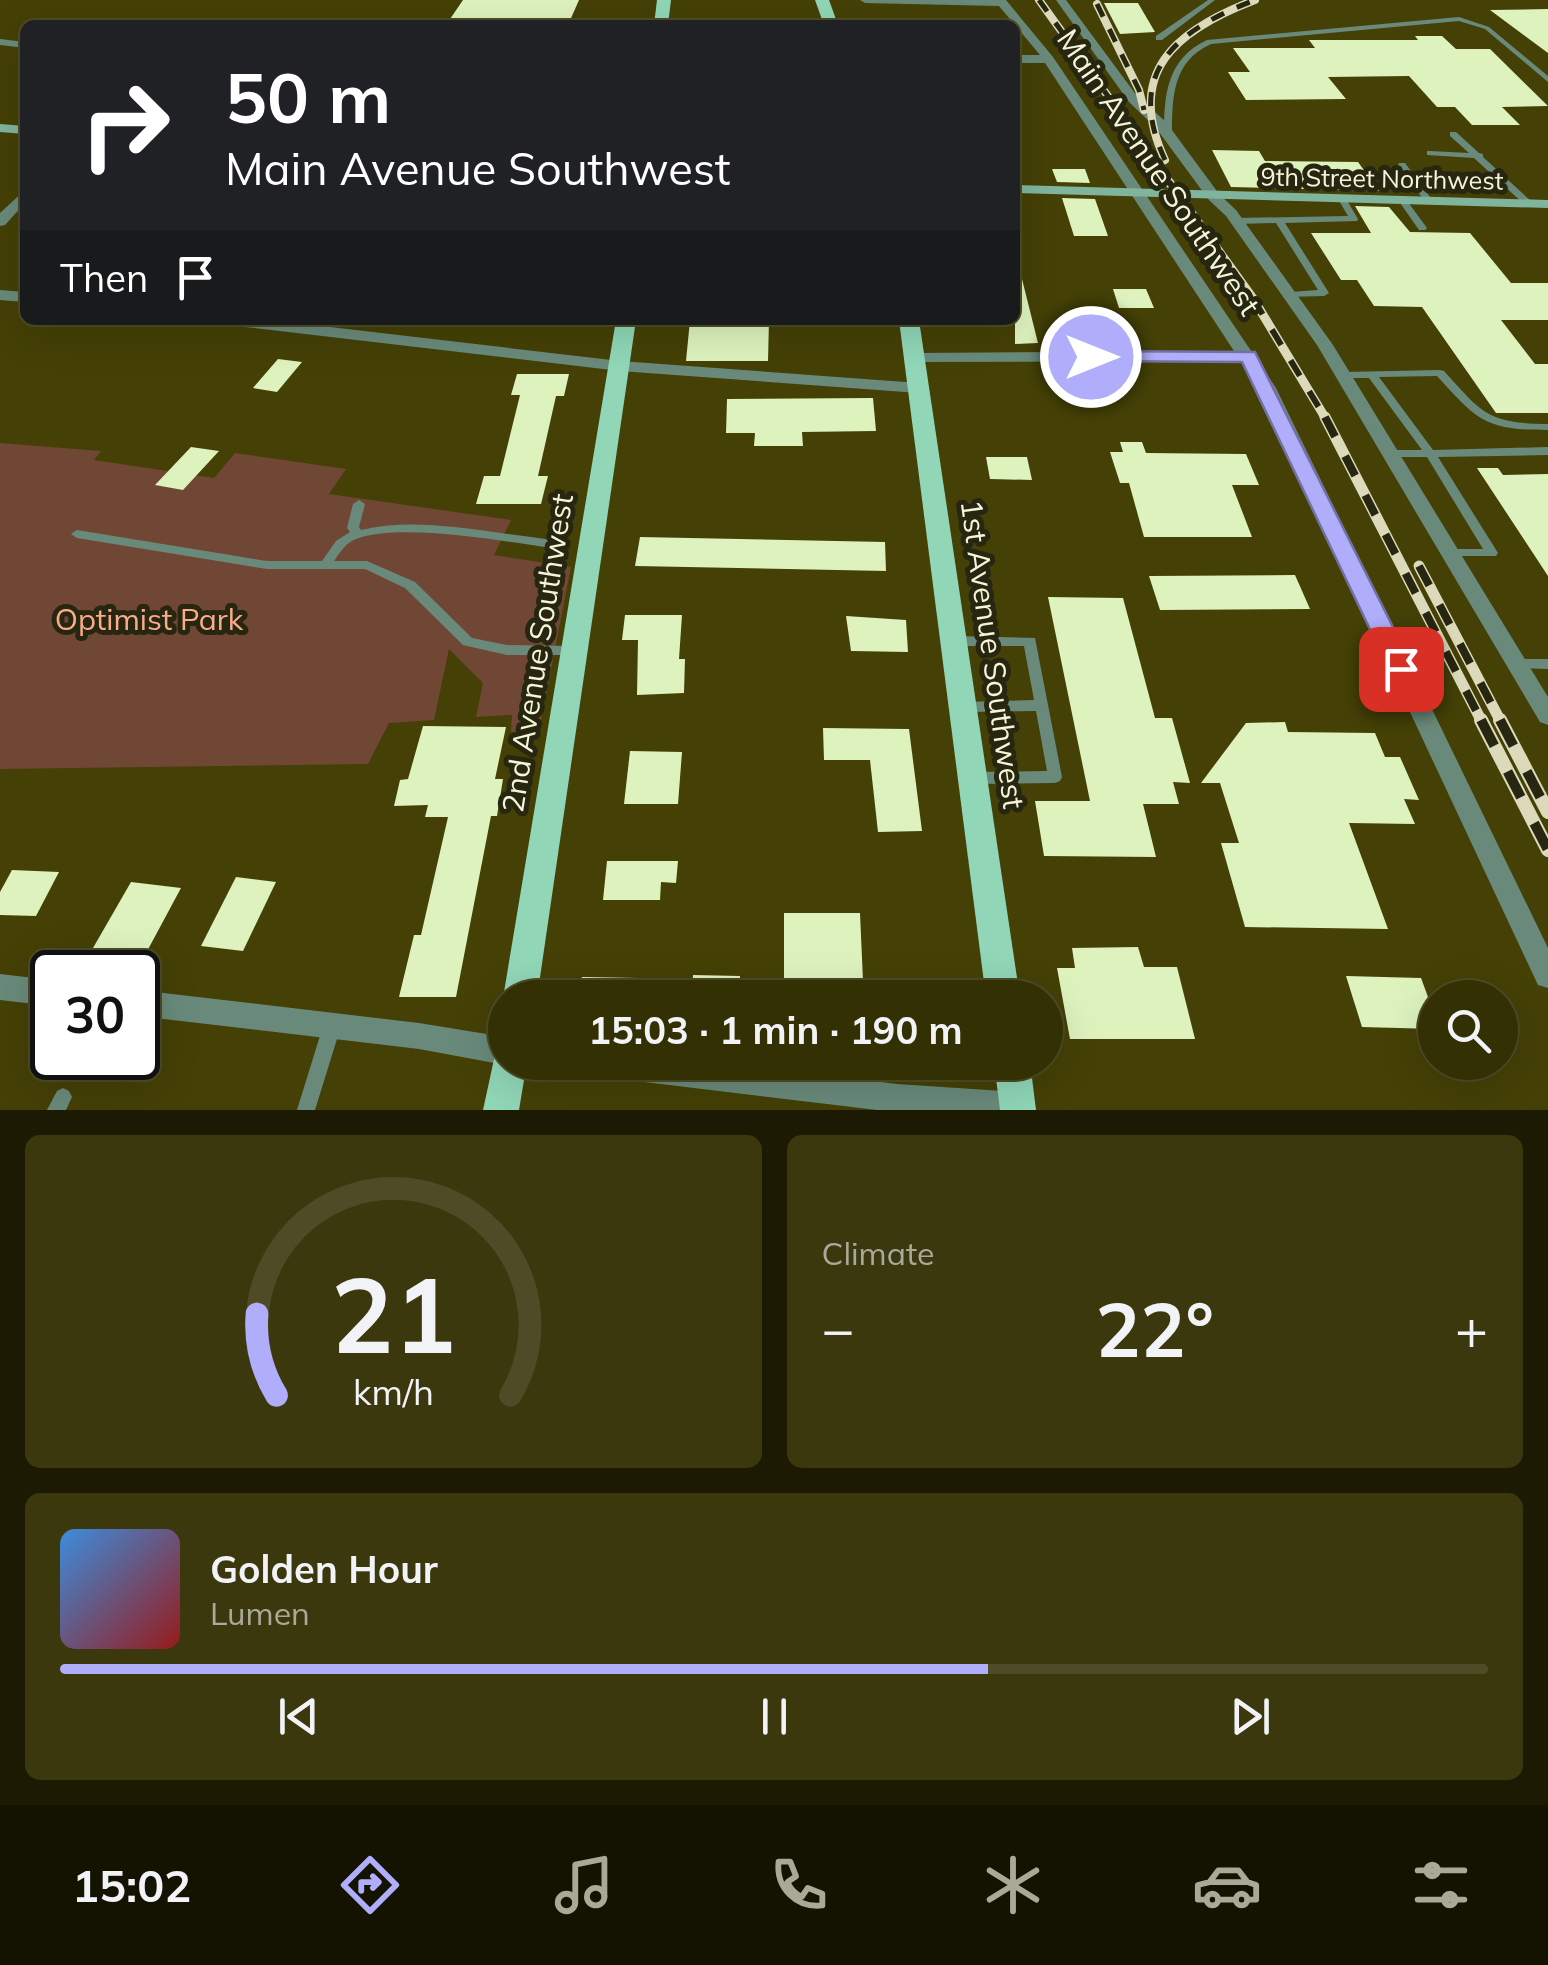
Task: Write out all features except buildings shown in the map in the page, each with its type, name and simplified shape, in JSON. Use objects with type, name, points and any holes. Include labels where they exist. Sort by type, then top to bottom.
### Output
[{"type":"main road","name":"2nd Avenue Southwest","points":[[523,980],[625,325]]},
{"type":"main road","name":"1st Avenue Southwest","points":[[910,325],[1000,980]]},
{"type":"main road","points":[[502,1110],[506,1080]]},
{"type":"main road","points":[[1014,1080],[1018,1109]]},
{"type":"street","points":[[865,0],[1002,2]]},
{"type":"street","points":[[1061,0],[1132,99],[1168,134],[1290,295],[1394,454],[1548,716]]},
{"type":"street","name":"Main Avenue Southwest","points":[[1020,24],[1049,59],[1267,388],[1548,976]]},
{"type":"street","points":[[1020,59],[1049,59]]},
{"type":"street","name":"9th Street Northwest","points":[[1020,189],[1548,204]]},
{"type":"street","points":[[0,222],[20,200]]},
{"type":"street","points":[[1529,204],[1548,223]]},
{"type":"street","points":[[272,325],[620,366],[919,388]]},
{"type":"street","points":[[914,358],[1248,356]]},
{"type":"street","points":[[0,987],[30,990]]},
{"type":"street","points":[[160,1006],[488,1049]]},
{"type":"street","points":[[746,1080],[1018,1109]]},
{"type":"lane","points":[[1159,38],[1212,0]]},
{"type":"lane","points":[[1168,134],[1167,95],[1182,60],[1192,48],[1210,42],[1459,18],[1486,28],[1548,80]]},
{"type":"lane","points":[[1453,134],[1529,204]]},
{"type":"lane","points":[[1430,153],[1480,156]]},
{"type":"lane","points":[[1402,165],[1429,201]]},
{"type":"lane","points":[[1236,221],[1354,219],[1342,200]]},
{"type":"lane","points":[[1402,200],[1422,228]]},
{"type":"lane","points":[[1279,220],[1324,293],[1290,295]]},
{"type":"lane","points":[[1344,375],[1440,373],[1483,419],[1498,426],[1548,427]]},
{"type":"lane","points":[[1372,375],[1430,453],[1492,553],[1452,553]]},
{"type":"lane","points":[[1516,428],[1533,451]]},
{"type":"lane","points":[[1394,454],[1548,450]]},
{"type":"lane","points":[[359,504],[353,528],[359,534]]},
{"type":"lane","points":[[326,564],[337,546],[359,534],[457,532],[558,545]]},
{"type":"lane","points":[[77,534],[267,565],[367,565],[410,586],[468,642],[508,650],[576,651]]},
{"type":"lane","points":[[954,641],[1030,641],[1055,777],[972,778]]},
{"type":"lane","points":[[1518,664],[1548,664]]},
{"type":"lane","points":[[962,707],[1042,704]]},
{"type":"lane","points":[[306,1110],[332,1026]]},
{"type":"green space","name":"Optimist Park","points":[[0,443],[101,451],[94,460],[214,478],[235,453],[346,469],[329,494],[511,520],[494,555],[571,567],[539,731],[511,732],[512,715],[476,717],[483,683],[449,649],[434,720],[389,723],[368,764],[0,769]]},
{"type":"railway","points":[[1039,0],[1171,184]]},
{"type":"railway","points":[[1165,160],[1154,129],[1151,102],[1155,79],[1165,58],[1202,25],[1255,0]]},
{"type":"railway","points":[[1097,4],[1139,90],[1144,110]]},
{"type":"railway","points":[[1169,182],[1254,300],[1326,419]]},
{"type":"railway","points":[[1325,417],[1482,722]]},
{"type":"railway","points":[[1419,566],[1501,722]]},
{"type":"railway","points":[[1481,720],[1548,850]]},
{"type":"railway","points":[[1500,720],[1548,812]]},
{"type":"route","points":[[1091,357],[1248,356],[1267,388],[1401,669]]}]
